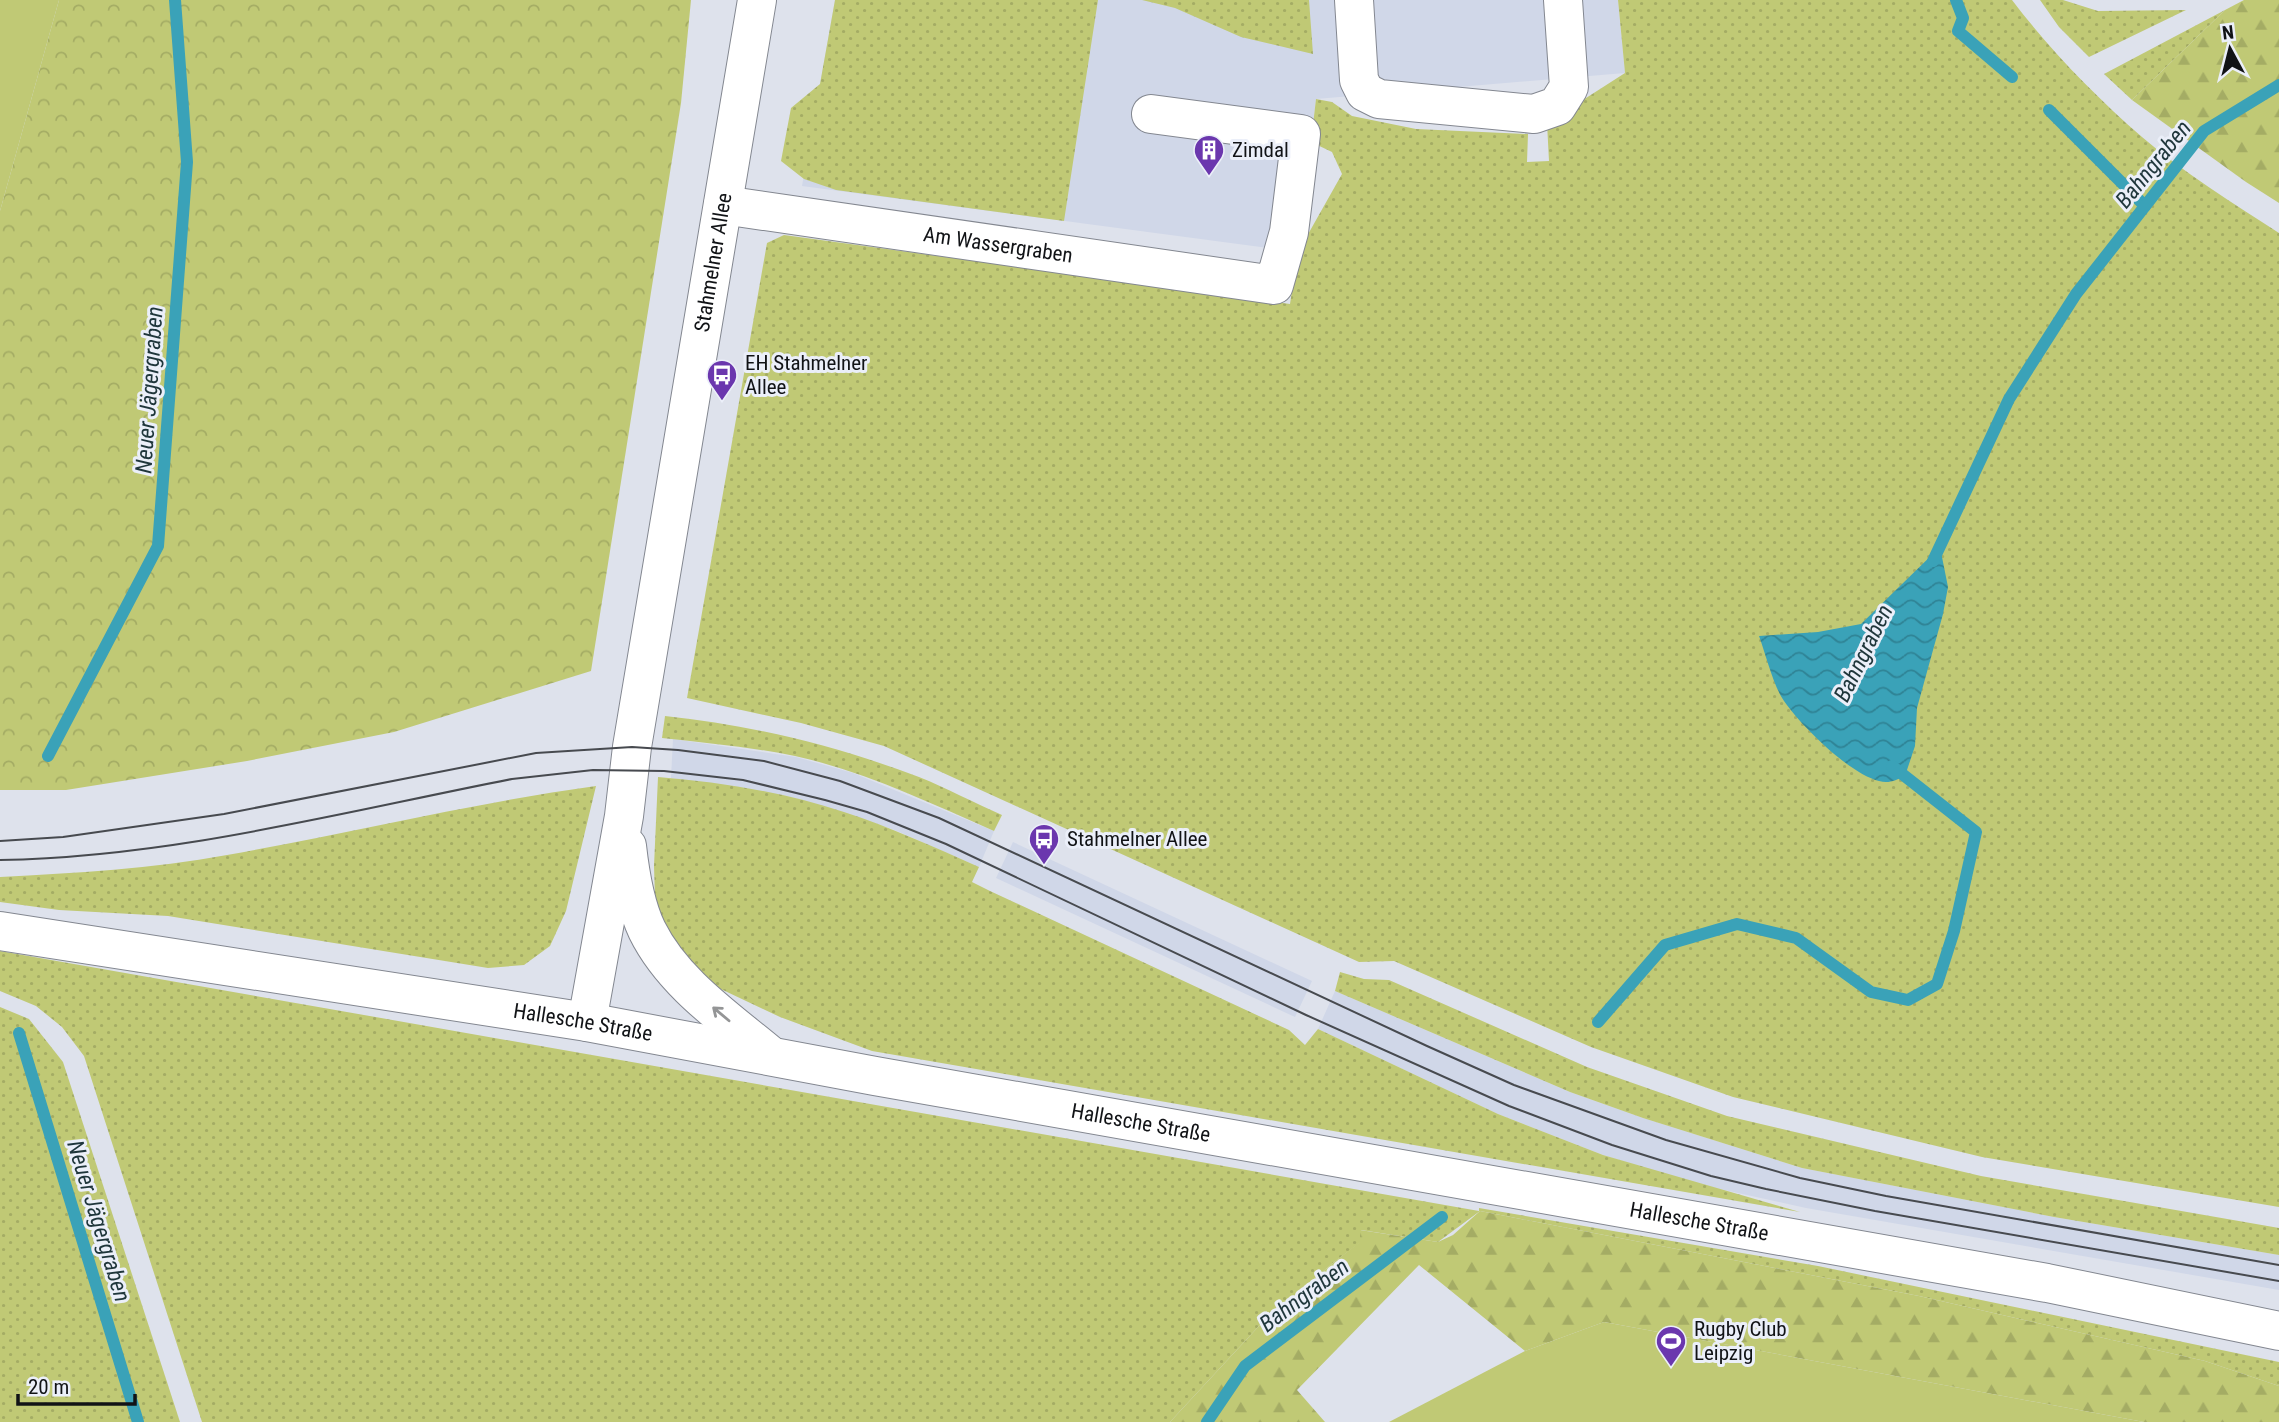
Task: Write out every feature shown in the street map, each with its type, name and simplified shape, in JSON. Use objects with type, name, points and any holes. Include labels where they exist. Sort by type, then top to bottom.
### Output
[{"type":"street","name":"Stahmelner Allee","points":[[587,1022],[624,816],[632,747],[757,0]]},
{"type":"street","points":[[1354,0],[1359,80],[1366,92],[1379,99],[1534,114],[1557,106],[1569,87],[1563,0]]},
{"type":"street","name":"Am Wassergraben","points":[[723,205],[1274,285],[1289,232],[1300,134],[1151,114]]},
{"type":"street","name":"Stahmelner Allee","points":[[624,816],[630,870],[646,928],[666,961],[697,994],[773,1057]]},
{"type":"street","name":"Hallesche Straße","points":[[0,931],[587,1022],[2047,1283],[2279,1331]]},
{"type":"shaded area","points":[[835,0],[1618,0],[1625,73],[1316,99],[1298,252],[802,186]]},
{"type":"shaded area","points":[[673,739],[796,757],[853,773],[994,831],[979,867],[897,831],[843,812],[787,796],[671,778]]},
{"type":"shaded area","points":[[1013,842],[1312,981],[1295,1017],[996,878]]},
{"type":"shaded area","points":[[1335,991],[1570,1092],[1802,1168],[2054,1217],[2279,1255],[2279,1290],[1806,1208],[1697,1184],[1603,1155],[1498,1114],[1318,1029]]},
{"type":"green space","points":[[0,0],[59,0],[0,211]]},
{"type":"green space","points":[[59,0],[691,0],[681,103],[591,671],[394,732],[247,761],[66,790],[0,790],[0,211]]},
{"type":"green space","points":[[835,0],[1098,0],[1064,221],[836,190],[804,179],[781,161],[791,108],[820,84]]},
{"type":"green space","points":[[1142,0],[1309,0],[1313,54],[1241,37],[1175,8]]},
{"type":"green space","points":[[1618,0],[2012,0],[2074,72],[2142,137],[2192,175],[2279,233],[2279,1207],[1982,1157],[1733,1097],[1591,1047],[1394,961],[1359,962],[884,746],[801,723],[687,698],[767,243],[784,235],[1290,304],[1298,252],[1342,174],[1332,152],[1311,142],[1316,99],[1332,102],[1352,116],[1416,129],[1528,134],[1527,162],[1549,161],[1547,123],[1625,73]]},
{"type":"green space","points":[[2040,0],[2063,0],[2098,11],[2186,10],[2089,57],[2059,27]]},
{"type":"green space","points":[[2244,0],[2279,0],[2279,203],[2132,100],[2225,10]]},
{"type":"green space","points":[[2225,10],[2132,100],[2104,74]]},
{"type":"green space","points":[[665,716],[762,731],[857,756],[919,777],[1002,815],[994,831],[896,789],[821,762],[762,750],[662,738]]},
{"type":"green space","points":[[658,777],[775,793],[878,824],[979,867],[972,882],[1289,1030],[1305,1045],[1318,1029],[1498,1114],[1603,1155],[1800,1212],[872,1051],[780,1017],[706,982],[661,923],[655,898],[654,866]]},
{"type":"green space","points":[[596,786],[566,911],[550,946],[524,965],[488,968],[168,916],[59,910],[0,902],[0,877],[114,870],[199,860],[503,801]]},
{"type":"green space","points":[[0,951],[1479,1211],[1479,1208],[1818,1266],[2279,1362],[2279,1386],[2205,1361],[1919,1296],[1480,1211],[1438,1242],[1361,1230],[1361,1242],[1259,1326],[1170,1422],[202,1422],[84,1056],[62,1027],[36,1006],[0,991]]},
{"type":"green space","points":[[1340,972],[1364,979],[1389,980],[1587,1067],[1727,1116],[1981,1176],[2279,1228],[2279,1255],[2054,1217],[1802,1168],[1570,1092],[1335,991]]},
{"type":"green space","points":[[0,1007],[29,1019],[63,1062],[180,1422],[0,1422]]},
{"type":"green space","points":[[1480,1211],[1919,1296],[2205,1361],[2279,1386],[2279,1422],[2144,1422],[1604,1322],[1525,1351],[1419,1265],[1297,1390],[1325,1422],[1170,1422],[1259,1326],[1360,1242],[1360,1230],[1438,1242],[1453,1235]]},
{"type":"green space","name":"Rugby Club Leipzig","points":[[1604,1322],[2144,1422],[1389,1422],[1525,1351]]},
{"type":"water","points":[[1940,547],[1948,587],[1917,708],[1915,746],[1905,776],[1889,782],[1879,781],[1867,777],[1841,759],[1792,711],[1776,687],[1759,636],[1818,632],[1861,624]]},
{"type":"waterway","name":"Neuer Jägergraben","points":[[48,756],[158,546],[187,162],[175,0]]},
{"type":"waterway","points":[[1956,0],[1963,18],[1958,31],[2012,77]]},
{"type":"waterway","name":"Bahngraben","points":[[1933,561],[2009,399],[2076,294],[2204,131],[2279,85]]},
{"type":"waterway","points":[[2049,110],[2145,206]]},
{"type":"waterway","name":"Bahngraben","points":[[1598,1022],[1665,945],[1737,924],[1796,938],[1871,992],[1908,1000],[1937,984],[1954,931],[1976,832],[1892,766]]},
{"type":"waterway","name":"Neuer Jägergraben","points":[[19,1033],[138,1422]]},
{"type":"waterway","name":"Bahngraben","points":[[1207,1422],[1245,1366],[1442,1217]]},
{"type":"tram line","points":[[0,841],[63,837],[224,814],[536,753],[632,747],[764,761],[840,781],[939,818],[1514,1085],[1666,1140],[1800,1178],[1886,1196],[2279,1265]]},
{"type":"tram line","points":[[0,860],[65,857],[193,842],[512,779],[593,770],[664,771],[743,780],[867,812],[946,844],[1306,1015],[1509,1106],[1612,1145],[1711,1176],[1766,1189],[1875,1211],[2279,1281]]},
{"type":"place","name":"Zimdal","points":[[1209,177]]},
{"type":"place","name":"EH Stahmelner Allee","points":[[722,402]]},
{"type":"place","name":"Stahmelner Allee","points":[[1044,866]]},
{"type":"place","name":"Rugby Club Leipzig","points":[[1671,1368]]}]
